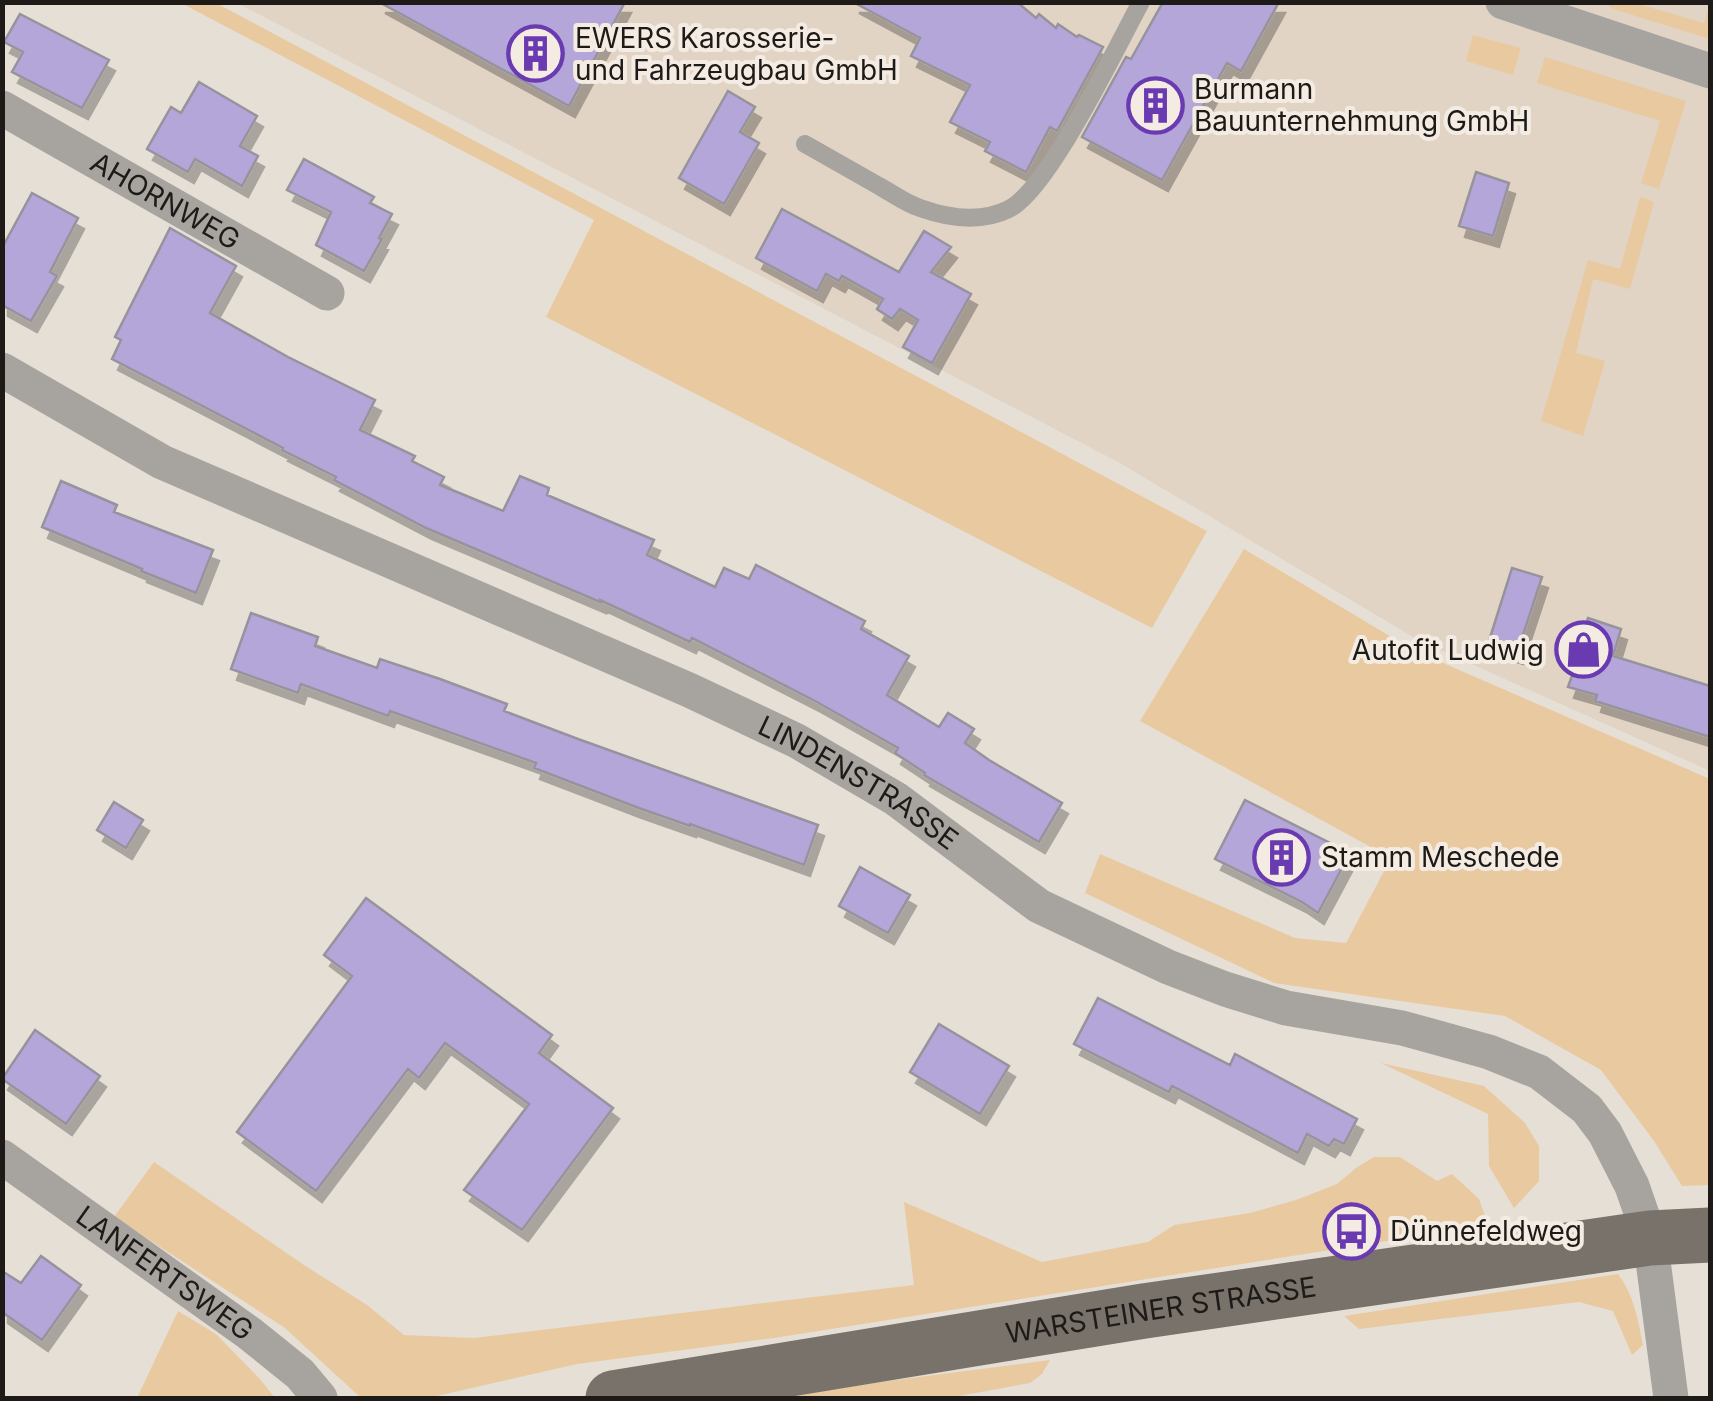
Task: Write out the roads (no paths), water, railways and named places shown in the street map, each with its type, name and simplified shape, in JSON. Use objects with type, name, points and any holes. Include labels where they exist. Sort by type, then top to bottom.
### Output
[{"type":"main road","name":"WARSTEINER STRASSE","points":[[613,1398],[1144,1312],[1650,1238],[1710,1235]]},
{"type":"street","points":[[1503,2],[1710,71]]},
{"type":"street","name":"AHORNWEG","points":[[2,108],[327,293]]},
{"type":"street","name":"LINDENSTRASSE","points":[[2,370],[162,462],[797,741],[896,799],[1039,906],[1154,960],[1286,1008],[1402,1028],[1489,1052],[1538,1072],[1587,1109],[1632,1186],[1650,1238],[1671,1398]]},
{"type":"street","name":"LANFERTSWEG","points":[[2,1157],[249,1333],[300,1374],[320,1398]]},
{"type":"lane","points":[[805,144],[916,207],[962,218],[1010,208],[1041,178],[1140,2]]},
{"type":"place","name":"EWERS Karosserie- und Fahrzeugbau GmbH","points":[[536,54]]},
{"type":"place","name":"Burmann Bauunternehmung GmbH","points":[[1155,105]]},
{"type":"place","name":"Autofit Ludwig","points":[[1583,650]]},
{"type":"place","name":"Stamm Meschede","points":[[1282,857]]},
{"type":"place","name":"Dünnefeldweg","points":[[1351,1231]]}]
